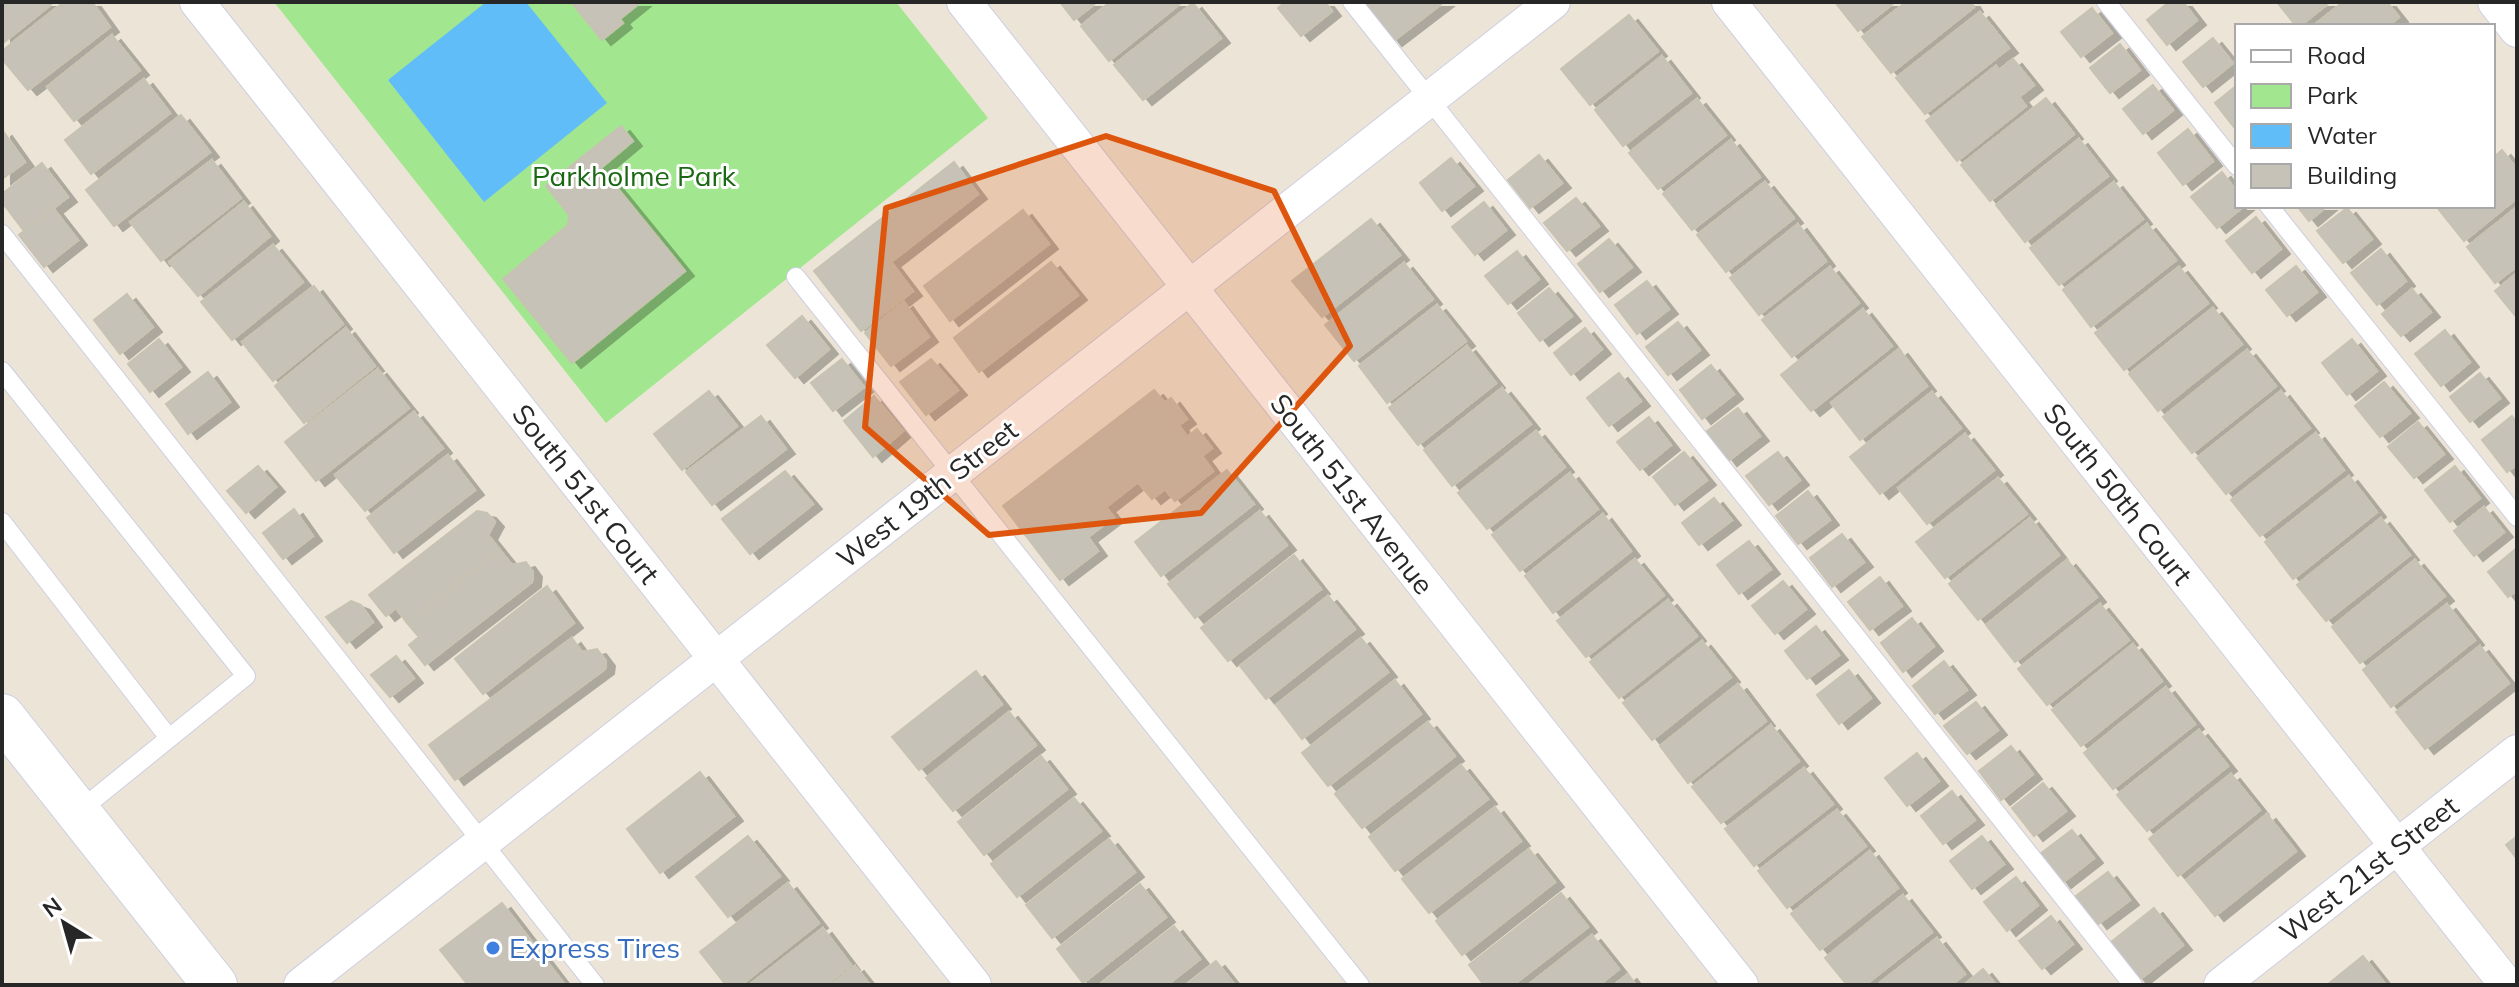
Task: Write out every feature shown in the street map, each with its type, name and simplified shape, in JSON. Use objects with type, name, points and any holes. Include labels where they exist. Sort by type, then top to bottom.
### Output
[{"type":"main road","points":[[2,716],[215,985]]},
{"type":"street","name":"South 51st Court","points":[[197,2],[974,985]]},
{"type":"street","name":"South 51st Avenue","points":[[964,2],[1741,985]]},
{"type":"street","name":"West 19th Street","points":[[301,985],[1553,2]]},
{"type":"street","name":"South 50th Court","points":[[1729,2],[2507,985]]},
{"type":"street","points":[[2495,2],[2517,30]]},
{"type":"street","name":"West 21st Street","points":[[2221,985],[2517,752]]},
{"type":"lane","points":[[1352,2],[2133,985]]},
{"type":"lane","points":[[2106,2],[2235,163]]},
{"type":"lane","points":[[2271,208],[2517,517]]},
{"type":"lane","points":[[2,234],[595,985]]},
{"type":"lane","points":[[796,277],[1360,985]]},
{"type":"lane","points":[[2,371],[246,676],[78,812]]},
{"type":"lane","points":[[2,522],[169,738]]},
{"type":"highlighted area","points":[[1106,136],[1274,191],[1350,346],[1201,513],[989,535],[865,427],[886,208]]},
{"type":"green space","name":"Parkholme Park","points":[[274,2],[896,2],[988,118],[606,423]]},
{"type":"water","points":[[486,2],[526,2],[607,103],[484,202],[388,80]]},
{"type":"building","points":[[2,2],[54,2],[2,44]]},
{"type":"building","points":[[64,2],[92,2],[110,27],[28,90],[2,59],[2,51]]},
{"type":"building","points":[[571,2],[641,2],[620,19],[623,23],[602,40]]},
{"type":"building","points":[[1060,2],[1097,2],[1074,20]]},
{"type":"building","points":[[1110,2],[1182,2],[1109,61],[1081,26]]},
{"type":"building","points":[[1285,2],[1325,2],[1332,11],[1301,36],[1278,8]]},
{"type":"building","points":[[1363,2],[1444,2],[1393,41]]},
{"type":"building","points":[[1835,2],[1895,2],[1858,31]]},
{"type":"building","points":[[1906,2],[1971,2],[1974,7],[1891,73],[1862,37]]},
{"type":"building","points":[[2169,2],[2183,2],[2197,20],[2167,45],[2147,20]]},
{"type":"building","points":[[2277,2],[2330,2],[2302,24],[2294,24]]},
{"type":"building","points":[[2343,2],[2387,2],[2399,17],[2390,24],[2316,24]]},
{"type":"building","points":[[1193,3],[1221,38],[1143,100],[1114,65]]},
{"type":"building","points":[[2092,8],[2112,33],[2081,57],[2061,32]]},
{"type":"building","points":[[1980,12],[2009,48],[1925,114],[1896,78]]},
{"type":"building","points":[[1629,15],[1658,51],[1590,105],[1561,69]]},
{"type":"building","points":[[112,35],[140,70],[74,121],[47,87]]},
{"type":"building","points":[[2213,38],[2233,63],[2203,87],[2183,62]]},
{"type":"building","points":[[2120,44],[2140,70],[2110,93],[2090,68]]},
{"type":"building","points":[[1662,56],[1691,93],[1623,146],[1595,110]]},
{"type":"building","points":[[2013,59],[2034,85],[2019,97],[2026,106],[1957,161],[1926,121],[1996,66],[1999,70]]},
{"type":"building","points":[[144,79],[170,113],[91,174],[65,140]]},
{"type":"building","points":[[2153,85],[2173,110],[2143,134],[2123,109]]},
{"type":"building","points":[[2235,87],[2235,128],[2215,103]]},
{"type":"building","points":[[2046,98],[2074,134],[1990,201],[1961,165]]},
{"type":"building","points":[[1697,99],[1726,135],[1658,189],[1629,153]]},
{"type":"building","points":[[181,115],[210,152],[114,226],[86,190]]},
{"type":"building","points":[[621,126],[633,141],[601,168],[685,271],[572,363],[503,279],[568,225],[569,215],[546,186]]},
{"type":"building","points":[[2188,129],[2213,161],[2183,185],[2158,153]]},
{"type":"building","points":[[2,132],[25,162],[2,179]]},
{"type":"building","points":[[2079,139],[2108,176],[2025,242],[1996,205]]},
{"type":"building","points":[[1731,140],[1760,177],[1692,230],[1663,194]]},
{"type":"building","points":[[2502,150],[2517,169],[2517,198],[2464,241],[2438,208],[2495,208],[2495,156]]},
{"type":"building","points":[[1539,155],[1562,183],[1530,208],[1508,180]]},
{"type":"building","points":[[1451,158],[1474,186],[1442,211],[1420,183]]},
{"type":"building","points":[[212,160],[241,198],[161,261],[130,222]]},
{"type":"building","points":[[954,162],[978,194],[891,262],[913,291],[861,331],[814,271]]},
{"type":"building","points":[[42,163],[68,197],[24,231],[2,202],[2,194]]},
{"type":"building","points":[[2222,172],[2235,189],[2235,208],[2242,208],[2217,228],[2191,197]]},
{"type":"building","points":[[1765,182],[1794,218],[1726,272],[1697,235]]},
{"type":"building","points":[[2114,182],[2143,219],[2059,285],[2030,248]]},
{"type":"building","points":[[1576,198],[1599,226],[1567,251],[1544,223]]},
{"type":"building","points":[[244,202],[270,236],[198,296],[169,262]]},
{"type":"building","points":[[1484,202],[1506,230],[1475,255],[1452,227]]},
{"type":"building","points":[[2517,207],[2517,266],[2495,283],[2467,247]]},
{"type":"building","points":[[53,208],[78,240],[44,267],[19,235]]},
{"type":"building","points":[[2299,208],[2325,208],[2309,221]]},
{"type":"building","points":[[2347,208],[2372,239],[2343,263],[2317,231]]},
{"type":"building","points":[[1023,210],[1049,244],[950,321],[924,286]]},
{"type":"building","points":[[2256,217],[2281,249],[2252,273],[2226,241]]},
{"type":"building","points":[[1371,219],[1400,255],[1322,317],[1292,281]]},
{"type":"building","points":[[1798,224],[1826,261],[1759,315],[1730,278]]},
{"type":"building","points":[[2147,224],[2176,260],[2091,327],[2063,290]]},
{"type":"building","points":[[1609,239],[1632,267],[1600,292],[1578,264]]},
{"type":"building","points":[[273,245],[303,282],[232,340],[201,302]]},
{"type":"building","points":[[2381,249],[2406,281],[2377,305],[2351,273]]},
{"type":"building","points":[[1517,251],[1539,279],[1508,304],[1485,276]]},
{"type":"building","points":[[1051,262],[1078,295],[979,372],[954,338]]},
{"type":"building","points":[[1404,263],[1433,299],[1354,361],[1325,325]]},
{"type":"building","points":[[2296,266],[2317,292],[2287,316],[2266,290]]},
{"type":"building","points":[[1830,267],[1859,303],[1792,357],[1762,320]]},
{"type":"building","points":[[2179,267],[2208,303],[2124,370],[2095,333]]},
{"type":"building","points":[[2517,273],[2517,318],[2495,291]]},
{"type":"building","points":[[1647,281],[1669,309],[1637,334],[1615,305]]},
{"type":"building","points":[[314,286],[343,324],[273,381],[242,342]]},
{"type":"building","points":[[1549,288],[1572,316],[1540,341],[1518,313]]},
{"type":"building","points":[[2412,289],[2431,312],[2401,336],[2382,314]]},
{"type":"building","points":[[127,294],[153,327],[120,354],[94,320]]},
{"type":"building","points":[[904,302],[929,337],[891,366],[865,333]]},
{"type":"building","points":[[1437,305],[1466,341],[1387,403],[1359,366]]},
{"type":"building","points":[[2213,308],[2242,344],[2158,411],[2129,374]]},
{"type":"building","points":[[1863,309],[1892,346],[1811,411],[1781,375]]},
{"type":"building","points":[[802,316],[829,349],[795,378],[767,345]]},
{"type":"building","points":[[1678,322],[1700,350],[1668,375],[1646,347]]},
{"type":"building","points":[[346,328],[375,366],[304,423],[275,386]]},
{"type":"building","points":[[1585,328],[1602,349],[1571,375],[1554,353]]},
{"type":"building","points":[[2445,330],[2470,362],[2441,386],[2415,354]]},
{"type":"building","points":[[159,339],[181,367],[150,392],[128,364]]},
{"type":"building","points":[[2352,339],[2377,371],[2347,395],[2322,363]]},
{"type":"building","points":[[1467,346],[1496,383],[1418,445],[1389,408]]},
{"type":"building","points":[[1899,349],[1927,386],[1860,440],[1831,403]]},
{"type":"building","points":[[2247,350],[2276,386],[2192,453],[2163,417]]},
{"type":"building","points":[[842,359],[864,387],[833,411],[811,383]]},
{"type":"building","points":[[931,359],[958,390],[926,415],[900,382]]},
{"type":"building","points":[[1711,365],[1734,394],[1702,419],[1680,390]]},
{"type":"building","points":[[378,369],[409,408],[316,481],[285,442]]},
{"type":"building","points":[[208,372],[230,402],[188,434],[166,404]]},
{"type":"building","points":[[1619,373],[1641,401],[1609,426],[1587,398]]},
{"type":"building","points":[[2480,373],[2500,398],[2470,422],[2450,397]]},
{"type":"building","points":[[2384,382],[2410,413],[2380,437],[2355,406]]},
{"type":"building","points":[[1502,388],[1531,424],[1452,486],[1424,450]]},
{"type":"building","points":[[1154,390],[1165,403],[1171,398],[1187,419],[1179,425],[1187,437],[1197,429],[1212,448],[1202,456],[1213,471],[1175,501],[1165,489],[1152,499],[1138,482],[1106,507],[1114,517],[1088,537],[1098,551],[1060,580],[1003,506]]},
{"type":"building","points":[[709,391],[737,426],[682,470],[654,434]]},
{"type":"building","points":[[2281,391],[2310,428],[2226,494],[2197,458]]},
{"type":"building","points":[[1932,392],[1961,428],[1880,494],[1850,457]]},
{"type":"building","points":[[874,396],[903,431],[873,457],[844,421]]},
{"type":"building","points":[[1738,408],[1760,436],[1728,461],[1706,432]]},
{"type":"building","points":[[414,412],[443,448],[365,511],[335,475]]},
{"type":"building","points":[[761,416],[786,449],[712,505],[686,472]]},
{"type":"building","points":[[2512,416],[2517,423],[2517,464],[2507,472],[2482,440]]},
{"type":"building","points":[[1649,417],[1671,445],[1640,470],[1617,442]]},
{"type":"building","points":[[2418,422],[2444,454],[2414,478],[2388,447]]},
{"type":"building","points":[[1536,431],[1565,467],[1487,529],[1458,493]]},
{"type":"building","points":[[2316,433],[2344,470],[2260,536],[2231,500]]},
{"type":"building","points":[[1965,434],[1994,470],[1927,524],[1898,488]]},
{"type":"building","points":[[1684,452],[1707,480],[1675,505],[1653,477]]},
{"type":"building","points":[[1778,452],[1800,480],[1769,505],[1746,476]]},
{"type":"building","points":[[448,455],[475,490],[394,553],[367,518]]},
{"type":"building","points":[[258,466],[276,487],[246,513],[227,491]]},
{"type":"building","points":[[2455,466],[2480,498],[2450,522],[2425,490]]},
{"type":"building","points":[[1227,470],[1254,504],[1161,576],[1135,542]]},
{"type":"building","points":[[785,471],[813,504],[750,554],[722,519]]},
{"type":"building","points":[[1570,473],[1598,509],[1520,571],[1492,535]]},
{"type":"building","points":[[2349,476],[2377,512],[2293,579],[2265,542]]},
{"type":"building","points":[[1998,478],[2027,514],[1945,578],[1916,542]]},
{"type":"building","points":[[1808,491],[1830,520],[1798,544],[1776,516]]},
{"type":"building","points":[[1714,498],[1732,520],[1699,545],[1682,523]]},
{"type":"building","points":[[2484,507],[2504,532],[2474,556],[2454,531]]},
{"type":"building","points":[[294,509],[313,536],[283,559],[263,533]]},
{"type":"building","points":[[477,511],[487,513],[495,522],[488,535],[500,550],[407,623],[396,608],[386,616],[369,595]]},
{"type":"building","points":[[1260,511],[1287,545],[1195,618],[1168,584]]},
{"type":"building","points":[[1603,514],[1631,551],[1553,613],[1525,576]]},
{"type":"building","points":[[2030,518],[2059,555],[1978,620],[1949,584]]},
{"type":"building","points":[[2381,518],[2410,555],[2326,621],[2297,585]]},
{"type":"building","points":[[1842,534],[1864,562],[1832,587],[1810,558]]},
{"type":"building","points":[[1749,541],[1771,569],[1739,594],[1717,565]]},
{"type":"building","points":[[2517,548],[2517,590],[2508,597],[2488,572]]},
{"type":"building","points":[[500,550],[512,565],[526,562],[533,572],[532,582],[425,665],[409,645],[419,637],[407,623]]},
{"type":"building","points":[[1294,555],[1321,589],[1228,661],[1201,628]]},
{"type":"building","points":[[1635,559],[1664,595],[1586,657],[1557,621]]},
{"type":"building","points":[[2067,560],[2097,597],[2015,662],[1986,625]]},
{"type":"building","points":[[2415,560],[2445,596],[2360,663],[2332,627]]},
{"type":"building","points":[[1880,577],[1902,606],[1870,630],[1848,602]]},
{"type":"building","points":[[1783,581],[1806,609],[1775,634],[1752,606]]},
{"type":"building","points":[[547,586],[574,623],[483,694],[455,659]]},
{"type":"building","points":[[1328,596],[1355,629],[1266,699],[1240,666]]},
{"type":"building","points":[[1668,600],[1697,636],[1619,698],[1590,662]]},
{"type":"building","points":[[351,601],[361,605],[373,622],[347,643],[326,617]]},
{"type":"building","points":[[2100,604],[2129,640],[2047,705],[2018,669]]},
{"type":"building","points":[[2447,604],[2475,640],[2391,707],[2363,670]]},
{"type":"building","points":[[1912,618],[1934,646],[1903,672],[1881,643]]},
{"type":"building","points":[[1816,626],[1839,655],[1807,679],[1785,651]]},
{"type":"building","points":[[572,638],[582,652],[597,649],[606,661],[605,669],[455,780],[429,745]]},
{"type":"building","points":[[1361,638],[1388,672],[1302,739],[1276,705]]},
{"type":"building","points":[[1702,641],[1731,677],[1652,740],[1623,703]]},
{"type":"building","points":[[2133,644],[2162,681],[2081,746],[2052,710]]},
{"type":"building","points":[[2480,646],[2509,683],[2425,749],[2396,712]]},
{"type":"building","points":[[396,656],[414,678],[390,697],[371,675]]},
{"type":"building","points":[[1944,661],[1967,690],[1935,714],[1913,686]]},
{"type":"building","points":[[1849,670],[1871,698],[1839,724],[1817,695]]},
{"type":"building","points":[[976,671],[1002,704],[919,770],[892,737]]},
{"type":"building","points":[[1395,680],[1421,714],[1328,786],[1302,753]]},
{"type":"building","points":[[1738,684],[1766,721],[1688,783],[1660,746]]},
{"type":"building","points":[[2166,687],[2195,724],[2113,789],[2084,753]]},
{"type":"building","points":[[1976,702],[1998,730],[1967,754],[1944,726]]},
{"type":"building","points":[[1009,712],[1036,745],[953,811],[926,778]]},
{"type":"building","points":[[1428,722],[1455,756],[1362,828],[1335,794]]},
{"type":"building","points":[[1771,725],[1799,761],[1721,823],[1692,787]]},
{"type":"building","points":[[2199,730],[2228,766],[2147,831],[2117,795]]},
{"type":"building","points":[[2011,746],[2033,774],[2001,800],[1979,771]]},
{"type":"building","points":[[1917,753],[1939,781],[1907,806],[1885,778]]},
{"type":"building","points":[[1041,756],[1067,789],[984,855],[958,822]]},
{"type":"building","points":[[1461,765],[1488,799],[1395,871],[1369,837]]},
{"type":"building","points":[[1804,768],[1833,804],[1754,866],[1725,829]]},
{"type":"building","points":[[700,772],[734,816],[660,873],[627,829]]},
{"type":"building","points":[[2231,774],[2260,810],[2178,876],[2149,839]]},
{"type":"building","points":[[2043,783],[2066,811],[2034,836],[2012,808]]},
{"type":"building","points":[[1952,791],[1975,820],[1943,844],[1921,816]]},
{"type":"building","points":[[1074,798],[1101,831],[1017,897],[991,864]]},
{"type":"building","points":[[1495,807],[1521,841],[1429,913],[1402,879]]},
{"type":"building","points":[[1837,810],[1866,846],[1787,908],[1758,871]]},
{"type":"building","points":[[2267,814],[2296,851],[2215,916],[2186,880]]},
{"type":"building","points":[[2072,830],[2094,858],[2062,883],[2040,854]]},
{"type":"building","points":[[748,836],[780,876],[728,917],[696,877]]},
{"type":"building","points":[[1982,836],[2004,864],[1972,889],[1950,861]]},
{"type":"building","points":[[2517,836],[2517,859],[2506,845]]},
{"type":"building","points":[[1109,839],[1135,872],[1052,938],[1026,905]]},
{"type":"building","points":[[1529,849],[1555,882],[1462,955],[1436,921]]},
{"type":"building","points":[[1870,851],[1898,888],[1820,950],[1791,914]]},
{"type":"building","points":[[2108,872],[2130,900],[2098,924],[2076,896]]},
{"type":"building","points":[[2016,877],[2038,905],[2007,931],[1984,902]]},
{"type":"building","points":[[788,883],[819,923],[741,985],[726,985],[700,952]]},
{"type":"building","points":[[1140,884],[1166,917],[1083,983],[1057,949]]},
{"type":"building","points":[[1561,893],[1588,927],[1513,985],[1484,985],[1469,965]]},
{"type":"building","points":[[1903,895],[1932,932],[1865,985],[1847,985],[1825,958]]},
{"type":"building","points":[[502,903],[565,985],[468,985],[440,950]]},
{"type":"building","points":[[2154,908],[2183,945],[2139,980],[2110,943]]},
{"type":"building","points":[[2051,916],[2073,944],[2042,969],[2019,941]]},
{"type":"building","points":[[1174,926],[1200,959],[1167,985],[1099,985]]},
{"type":"building","points":[[823,928],[851,965],[826,985],[749,985]]},
{"type":"building","points":[[1592,935],[1619,969],[1599,985],[1528,985]]},
{"type":"building","points":[[1937,938],[1965,974],[1951,985],[1877,985]]},
{"type":"building","points":[[2363,956],[2386,985],[2327,985]]},
{"type":"building","points":[[1216,961],[1235,985],[1186,985]]},
{"type":"building","points":[[855,966],[870,985],[831,985]]},
{"type":"building","points":[[1983,969],[1996,985],[1964,985]]},
{"type":"building","points":[[1628,974],[1636,985],[1614,985]]},
{"type":"place","name":"Express Tires","points":[[493,948]]}]
